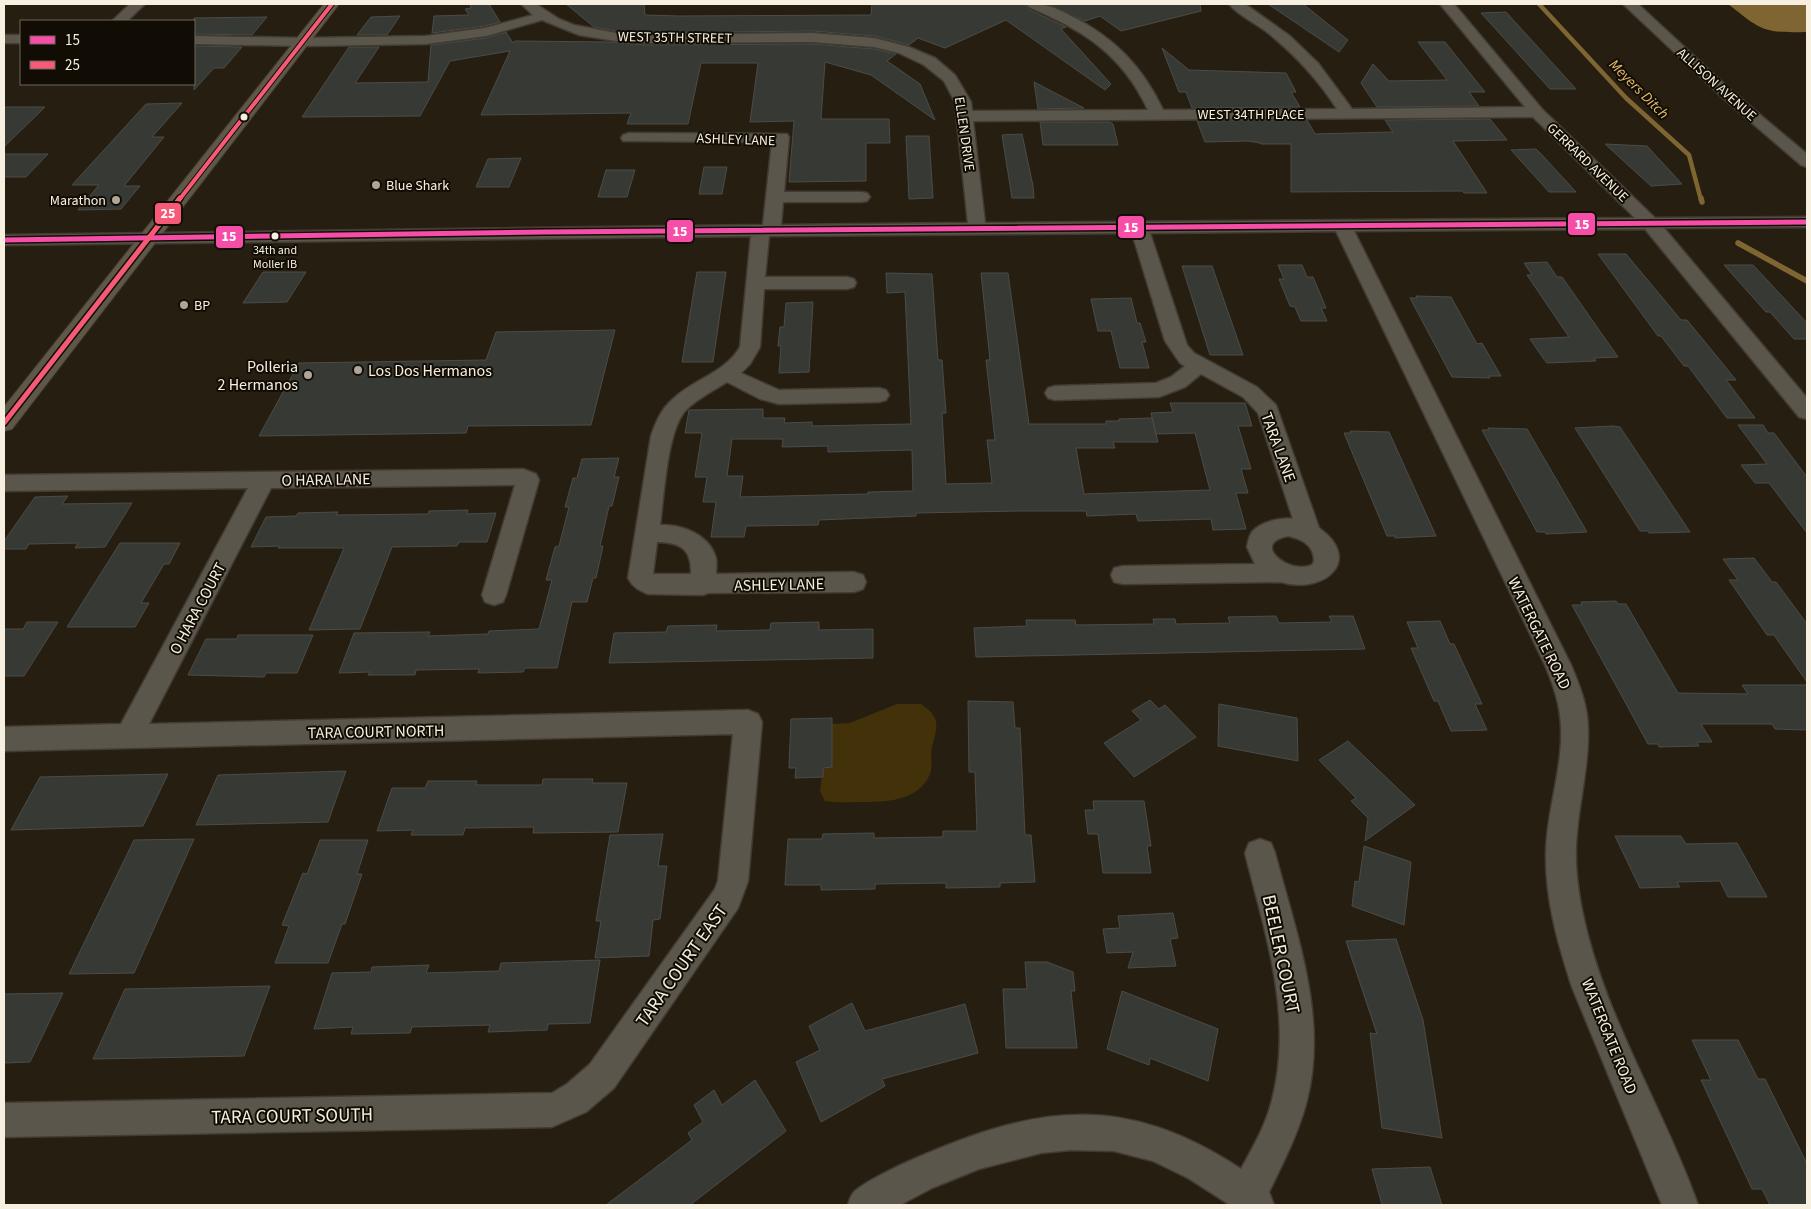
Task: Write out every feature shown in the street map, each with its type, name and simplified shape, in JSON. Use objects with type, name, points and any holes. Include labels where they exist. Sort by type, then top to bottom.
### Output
[{"type":"main road","points":[[4,423],[332,4]]},
{"type":"street","points":[[120,20],[138,4]]},
{"type":"street","name":"WEST 35TH STREET","points":[[528,4],[543,16],[572,28],[623,37],[647,39],[836,38],[884,45],[921,58]]},
{"type":"street","points":[[1034,4],[1080,26],[1112,48],[1130,65],[1142,80],[1158,115]]},
{"type":"street","points":[[1236,4],[1272,28],[1304,55],[1326,80],[1348,114]]},
{"type":"street","name":"GERRARD AVENUE","points":[[1447,4],[1537,112],[1650,223],[1807,412]]},
{"type":"street","name":"ALLISON AVENUE","points":[[1630,4],[1728,95],[1807,162]]},
{"type":"street","points":[[195,40],[303,42],[446,38],[493,31],[543,16]]},
{"type":"street","points":[[4,39],[20,39]]},
{"type":"street","name":"ELLEN DRIVE","points":[[921,58],[942,70],[956,86],[964,102],[977,229]]},
{"type":"street","name":"WEST 34TH PLACE","points":[[966,116],[1537,112]]},
{"type":"street","name":"ASHLEY LANE","points":[[630,138],[781,137],[774,197],[756,284],[750,346],[742,359],[725,373],[687,397],[673,410],[667,421],[662,436],[640,578],[648,584],[703,585],[854,582]]},
{"type":"street","points":[[774,197],[861,197]]},
{"type":"street","points":[[4,240],[545,232],[1807,222]]},
{"type":"street","name":"WATERGATE ROAD","points":[[1342,226],[1558,665],[1569,691],[1575,717],[1576,734],[1562,833],[1562,858],[1568,911],[1578,956],[1592,995],[1680,1205]]},
{"type":"street","name":"TARA LANE","points":[[1139,227],[1175,341],[1187,358],[1245,388],[1262,402],[1268,410],[1309,533]]},
{"type":"street","points":[[756,284],[847,282]]},
{"type":"street","points":[[1055,393],[1159,390],[1178,382],[1199,365]]},
{"type":"street","points":[[725,373],[767,394],[779,397],[879,395]]},
{"type":"street","name":"O HARA LANE","points":[[4,483],[526,478],[528,480],[494,595]]},
{"type":"street","name":"O HARA COURT","points":[[129,736],[264,480]]},
{"type":"street","points":[[1123,575],[1281,573],[1304,577],[1315,575],[1323,570],[1327,562],[1327,555],[1318,539],[1309,533],[1288,527],[1278,528],[1262,536],[1259,542],[1259,551],[1263,559],[1281,573]]},
{"type":"street","points":[[646,534],[674,533],[693,543],[704,558],[703,585]]},
{"type":"street","name":"TARA COURT NORTH","points":[[4,739],[748,722]]},
{"type":"street","name":"TARA COURT EAST","points":[[578,1098],[593,1087],[602,1076],[727,898],[733,881],[748,722]]},
{"type":"street","name":"BEELER COURT","points":[[1252,1201],[1286,1114],[1294,1083],[1297,1051],[1296,1004],[1260,853]]},
{"type":"street","name":"TARA COURT SOUTH","points":[[4,1120],[552,1110],[578,1098]]},
{"type":"street","points":[[866,1205],[930,1169],[973,1153],[1023,1140],[1070,1131],[1103,1132],[1136,1138],[1185,1156],[1232,1184],[1252,1201]]},
{"type":"shaded area","points":[[1728,4],[1807,4],[1807,32],[1772,31],[1756,25]]},
{"type":"shaded area","points":[[897,704],[921,704],[935,718],[936,728],[931,750],[931,771],[925,783],[909,795],[890,801],[825,801],[820,791],[823,768],[832,767],[832,724],[850,723]]},
{"type":"building","points":[[470,4],[489,4],[500,22],[485,26],[432,33],[434,16],[469,15],[465,9],[471,8]]},
{"type":"building","points":[[566,4],[644,4],[645,15],[679,16],[871,15],[872,4],[1025,4],[1028,9],[1066,27],[1061,29],[1111,84],[1105,90],[1006,20],[945,48],[918,38],[909,45],[874,36],[812,31],[647,33],[616,31],[594,27]]},
{"type":"building","points":[[1046,4],[1200,4],[1201,11],[1121,31],[1100,16],[1085,21]]},
{"type":"building","points":[[1268,4],[1303,4],[1348,40],[1339,52]]},
{"type":"building","points":[[1506,12],[1576,89],[1550,89],[1481,13]]},
{"type":"building","points":[[400,16],[387,35],[357,35],[371,17]]},
{"type":"building","points":[[267,17],[252,35],[195,34],[194,18]]},
{"type":"building","points":[[506,32],[513,43],[515,41],[610,42],[647,45],[812,44],[874,49],[896,54],[887,61],[920,84],[935,120],[871,75],[825,62],[821,119],[889,119],[890,143],[866,143],[866,181],[789,182],[794,121],[750,122],[758,63],[701,63],[688,124],[627,124],[631,113],[481,115],[510,51],[450,61],[420,116],[302,117],[349,47],[379,47],[355,83],[428,82],[431,45],[486,38]]},
{"type":"building","points":[[1418,42],[1445,42],[1485,92],[1469,92],[1479,106],[1377,107],[1361,83],[1373,64],[1389,81],[1447,80]]},
{"type":"building","points":[[195,46],[242,47],[224,68],[214,68],[194,90]]},
{"type":"building","points":[[1162,48],[1189,70],[1286,73],[1296,92],[1291,92],[1300,107],[1192,108],[1186,92],[1179,92]]},
{"type":"building","points":[[1034,82],[1084,108],[1038,109]]},
{"type":"building","points":[[182,103],[152,137],[164,137],[124,186],[140,186],[121,209],[78,210],[99,185],[72,185],[146,104]]},
{"type":"building","points":[[4,107],[45,107],[4,147]]},
{"type":"building","points":[[1490,119],[1507,140],[1453,141],[1487,193],[1464,193],[1462,191],[1291,192],[1291,144],[1261,144],[1248,141],[1205,142],[1197,121],[1307,120],[1315,134],[1393,132],[1385,120]]},
{"type":"building","points":[[1040,122],[1109,122],[1113,124],[1118,145],[1043,145]]},
{"type":"building","points":[[1022,134],[1034,198],[1012,198],[1002,135]]},
{"type":"building","points":[[906,136],[929,136],[933,198],[909,199]]},
{"type":"building","points":[[1605,144],[1647,146],[1682,184],[1651,186]]},
{"type":"building","points":[[1536,149],[1576,192],[1549,192],[1511,150]]},
{"type":"building","points":[[4,154],[48,154],[26,177],[4,177]]},
{"type":"building","points":[[521,158],[509,187],[476,187],[488,159]]},
{"type":"building","points":[[704,167],[727,167],[722,194],[699,194]]},
{"type":"building","points":[[606,170],[635,170],[627,197],[598,197]]},
{"type":"building","points":[[1598,254],[1626,254],[1681,320],[1687,320],[1736,380],[1726,380],[1755,418],[1727,418],[1688,366],[1684,366],[1661,336],[1658,336]]},
{"type":"building","points":[[1547,262],[1557,277],[1562,277],[1618,357],[1594,358],[1596,361],[1547,363],[1543,358],[1530,339],[1569,337],[1527,275],[1532,275],[1524,263]]},
{"type":"building","points":[[1278,265],[1302,265],[1307,277],[1313,277],[1326,308],[1321,308],[1327,321],[1301,321],[1295,307],[1290,306],[1279,279],[1284,279]]},
{"type":"building","points":[[1724,265],[1753,265],[1807,323],[1807,339],[1794,339],[1770,312],[1766,312]]},
{"type":"building","points":[[1182,266],[1212,266],[1243,355],[1210,355]]},
{"type":"building","points":[[263,272],[306,272],[287,302],[243,303]]},
{"type":"building","points":[[697,272],[726,272],[713,362],[682,362]]},
{"type":"building","points":[[886,273],[932,274],[938,360],[942,360],[946,413],[942,413],[946,484],[992,483],[987,440],[995,440],[986,360],[990,360],[981,273],[1008,273],[1029,424],[1106,424],[1106,421],[1119,421],[1119,419],[1152,418],[1156,434],[1151,413],[1173,412],[1170,403],[1245,403],[1252,426],[1238,426],[1251,469],[1241,469],[1248,493],[1236,493],[1246,529],[1213,530],[1211,519],[1138,521],[1136,514],[1087,516],[1086,511],[1018,511],[916,513],[916,516],[819,520],[818,525],[746,526],[744,537],[711,537],[716,502],[703,502],[707,477],[695,477],[702,433],[685,433],[689,410],[763,409],[763,418],[785,418],[784,423],[812,422],[812,426],[911,424],[905,292],[887,293]],"holes":[[[1195,433],[1210,490],[1084,494],[1076,448],[1115,448],[1113,442],[1158,442],[1156,434]],[[732,439],[783,439],[782,447],[828,446],[828,452],[912,450],[913,491],[740,497],[743,476],[727,476]]]},
{"type":"building","points":[[1416,296],[1451,297],[1477,344],[1482,343],[1501,376],[1489,376],[1490,378],[1452,377],[1410,298],[1417,298]]},
{"type":"building","points":[[1131,298],[1137,323],[1140,323],[1146,342],[1142,342],[1149,368],[1120,368],[1111,331],[1098,331],[1091,299]]},
{"type":"building","points":[[813,302],[809,372],[779,373],[781,346],[778,346],[780,327],[784,327],[786,303]]},
{"type":"building","points":[[615,330],[591,425],[468,426],[466,433],[259,436],[299,363],[486,360],[496,332]]},
{"type":"building","points":[[1738,425],[1763,425],[1768,433],[1774,433],[1807,477],[1807,533],[1769,483],[1755,483],[1741,465],[1767,464]]},
{"type":"building","points":[[1620,427],[1690,532],[1649,533],[1648,531],[1640,531],[1575,428]]},
{"type":"building","points":[[1488,428],[1527,429],[1587,532],[1546,534],[1545,532],[1537,532],[1482,430],[1489,430]]},
{"type":"building","points":[[1350,431],[1389,432],[1436,536],[1395,538],[1395,536],[1387,536],[1344,433],[1351,433]]},
{"type":"building","points":[[619,458],[614,477],[619,477],[612,506],[609,506],[600,546],[603,546],[596,578],[593,578],[587,602],[572,602],[557,668],[525,668],[523,672],[478,673],[479,669],[416,670],[415,675],[368,675],[370,672],[339,673],[354,633],[430,632],[428,636],[488,634],[489,631],[539,629],[552,580],[546,580],[555,547],[559,546],[569,507],[565,507],[573,478],[577,478],[582,459]]},
{"type":"building","points":[[68,496],[62,504],[132,503],[105,547],[75,548],[78,543],[29,544],[26,549],[4,549],[4,541],[35,497]]},
{"type":"building","points":[[468,510],[467,514],[496,513],[487,542],[459,542],[457,546],[392,547],[360,629],[309,630],[344,548],[251,547],[266,517],[296,516],[298,513],[338,512],[336,515],[428,514],[429,511]]},
{"type":"building","points":[[120,543],[180,543],[169,564],[164,564],[141,603],[149,603],[135,627],[67,627]]},
{"type":"building","points":[[1754,558],[1772,582],[1776,582],[1807,624],[1807,682],[1774,635],[1767,635],[1729,580],[1738,580],[1723,559]]},
{"type":"building","points":[[1616,601],[1618,604],[1626,604],[1678,693],[1748,694],[1742,685],[1807,685],[1807,730],[1775,729],[1772,724],[1701,724],[1712,742],[1697,742],[1699,746],[1659,747],[1658,744],[1648,744],[1572,605],[1582,605],[1581,602]]},
{"type":"building","points":[[1276,616],[1279,623],[1332,622],[1329,616],[1353,616],[1365,649],[976,657],[974,628],[1027,626],[1026,620],[1075,620],[1076,625],[1154,624],[1153,619],[1175,619],[1176,624],[1230,623],[1228,617]]},
{"type":"building","points":[[1440,621],[1450,644],[1454,644],[1482,704],[1475,704],[1487,730],[1451,731],[1438,701],[1434,701],[1411,648],[1418,648],[1407,622]]},
{"type":"building","points":[[27,622],[58,622],[24,676],[4,676],[4,629],[23,629]]},
{"type":"building","points":[[819,622],[819,630],[873,629],[873,658],[609,663],[614,633],[666,632],[668,626],[717,625],[716,631],[770,630],[771,623]]},
{"type":"building","points":[[238,635],[313,635],[297,673],[266,673],[264,677],[188,675],[206,639],[237,639]]},
{"type":"building","points":[[1150,700],[1159,709],[1165,705],[1196,737],[1134,777],[1104,743],[1141,720],[1132,711]]},
{"type":"building","points":[[968,701],[1013,702],[1015,728],[1020,728],[1025,835],[1031,835],[1035,882],[1000,883],[1000,887],[946,888],[946,883],[875,884],[875,889],[821,890],[821,885],[785,885],[788,839],[822,839],[823,834],[874,833],[874,838],[943,837],[943,831],[977,831],[975,772],[969,772]]},
{"type":"building","points":[[1219,704],[1297,718],[1298,761],[1218,746]]},
{"type":"building","points":[[832,718],[832,767],[823,768],[823,777],[795,778],[796,768],[789,768],[791,719]]},
{"type":"building","points":[[1348,741],[1415,805],[1365,841],[1368,818],[1351,801],[1356,798],[1319,760]]},
{"type":"building","points":[[346,771],[328,822],[196,825],[218,775]]},
{"type":"building","points":[[168,774],[143,826],[11,830],[40,777]]},
{"type":"building","points":[[543,779],[593,779],[592,783],[627,783],[618,832],[533,833],[534,827],[465,828],[463,835],[411,835],[413,830],[377,831],[392,788],[425,788],[428,781],[477,781],[476,785],[542,785]]},
{"type":"building","points":[[1093,801],[1144,801],[1151,846],[1147,846],[1151,873],[1103,873],[1098,834],[1088,834],[1085,810],[1094,810]]},
{"type":"building","points":[[663,834],[658,866],[667,866],[660,919],[653,920],[649,956],[595,958],[601,921],[596,921],[610,835]]},
{"type":"building","points":[[1615,836],[1681,836],[1686,844],[1737,843],[1767,897],[1728,897],[1720,881],[1677,882],[1680,887],[1640,888]]},
{"type":"building","points":[[194,839],[134,973],[69,974],[134,840]]},
{"type":"building","points":[[320,840],[368,840],[357,874],[362,874],[345,924],[342,924],[328,963],[275,963],[289,926],[282,925],[303,873],[307,874]]},
{"type":"building","points":[[1364,846],[1411,862],[1404,925],[1352,906],[1355,881],[1359,882]]},
{"type":"building","points":[[1173,913],[1178,938],[1170,939],[1176,966],[1128,968],[1133,952],[1107,953],[1103,929],[1120,928],[1118,916]]},
{"type":"building","points":[[1396,939],[1423,1020],[1442,1138],[1382,1128],[1370,1033],[1377,1034],[1346,941]]},
{"type":"building","points":[[600,960],[590,1023],[548,1024],[547,1030],[488,1032],[490,1025],[412,1027],[410,1033],[351,1034],[353,1027],[314,1029],[332,973],[371,972],[372,967],[429,965],[426,973],[499,971],[501,963]]},
{"type":"building","points":[[1025,962],[1047,962],[1073,972],[1075,991],[1071,991],[1077,1048],[1006,1048],[1003,989],[1027,989]]},
{"type":"building","points":[[270,986],[244,1056],[93,1059],[125,989]]},
{"type":"building","points":[[1122,991],[1218,1029],[1208,1081],[1150,1058],[1149,1065],[1107,1049]]},
{"type":"building","points":[[63,993],[30,1062],[4,1063],[4,994]]},
{"type":"building","points":[[852,1003],[865,1031],[965,1004],[978,1053],[882,1079],[885,1086],[821,1122],[796,1062],[820,1050],[809,1026]]},
{"type":"building","points":[[1692,1040],[1738,1040],[1758,1079],[1765,1079],[1807,1164],[1807,1205],[1770,1205],[1762,1189],[1752,1189],[1701,1080],[1711,1080]]},
{"type":"building","points":[[755,1080],[786,1131],[690,1205],[606,1205],[692,1140],[688,1133],[703,1122],[694,1105],[714,1090],[722,1105]]},
{"type":"building","points":[[1430,1167],[1442,1205],[1382,1205],[1372,1169]]},
{"type":"waterway","name":"Meyers Ditch","points":[[1539,4],[1626,98],[1689,155],[1701,200]]},
{"type":"waterway","name":"Meyers Ditch","points":[[1701,198],[1702,202]]},
{"type":"waterway","name":"Meyers Ditch","points":[[1738,243],[1807,281]]},
{"type":"transit line","name":"25","points":[[4,423],[332,4]]},
{"type":"transit line","name":"15","points":[[4,240],[545,232],[1807,222]]},
{"type":"place","name":"Blue Shark","points":[[376,185]]},
{"type":"place","name":"Marathon","points":[[116,200]]},
{"type":"place","name":"34th and Moller IB","points":[[275,236]]},
{"type":"place","name":"BP","points":[[184,305]]},
{"type":"place","name":"Los Dos Hermanos","points":[[358,370]]},
{"type":"place","name":"Polleria 2 Hermanos","points":[[308,375]]}]
